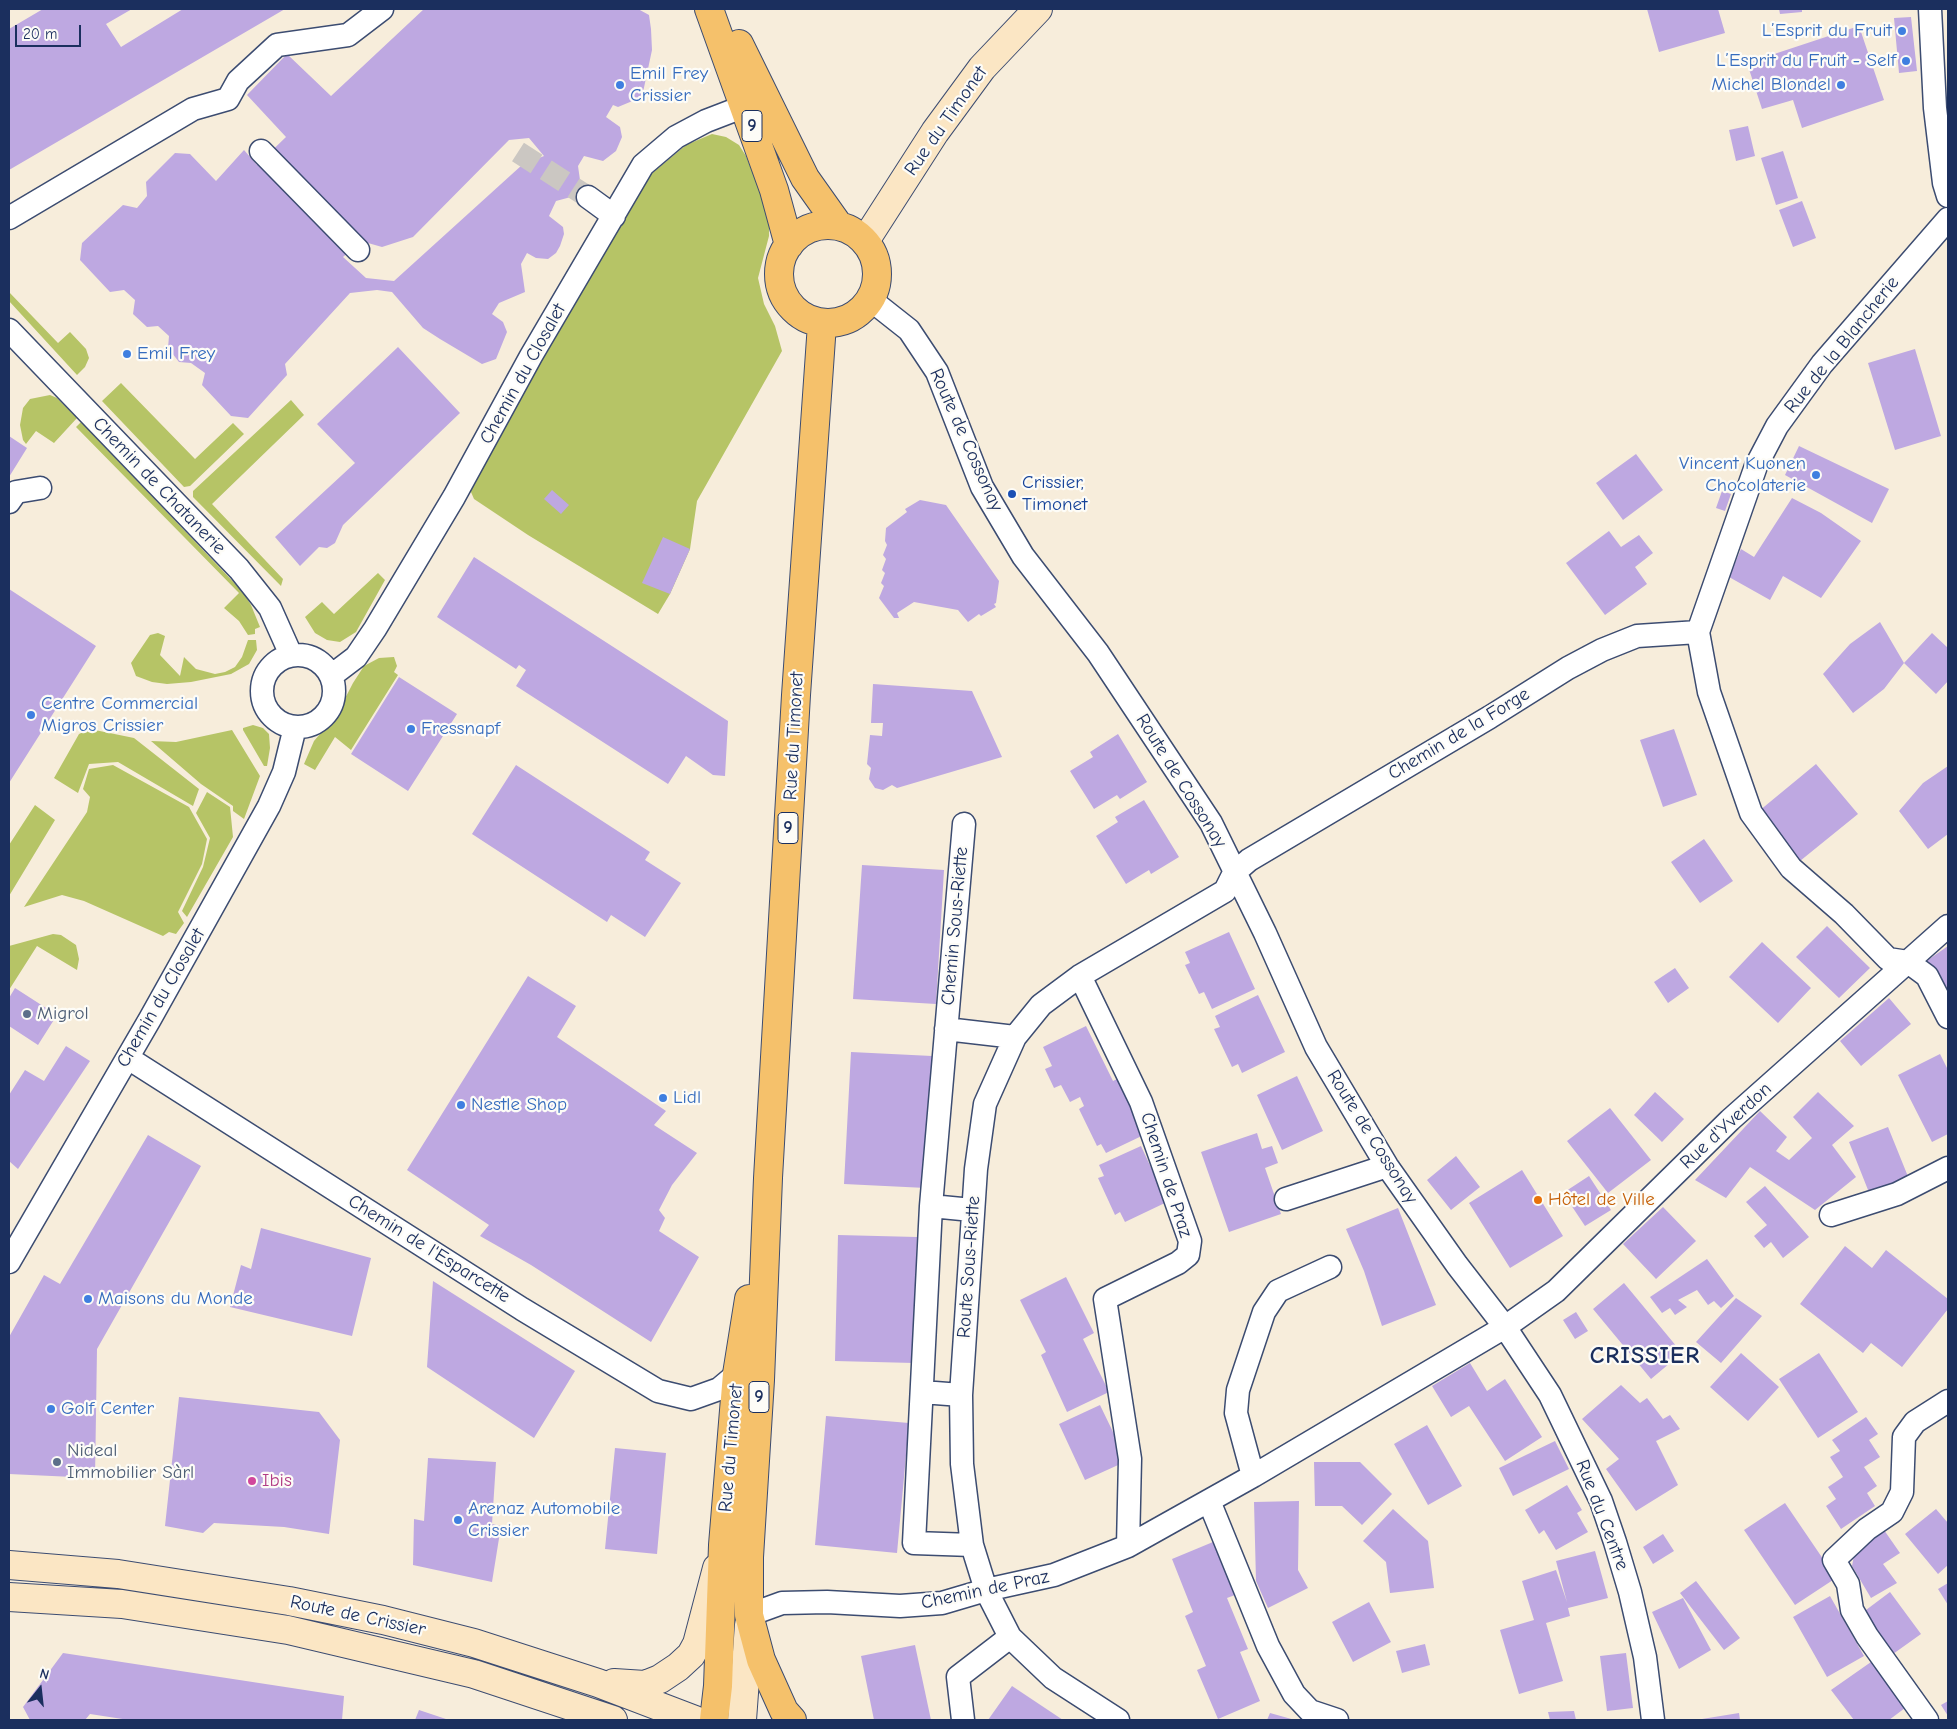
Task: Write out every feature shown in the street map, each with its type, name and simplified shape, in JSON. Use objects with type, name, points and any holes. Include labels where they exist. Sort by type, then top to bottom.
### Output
[{"type":"main road","name":"9","points":[[709,9],[774,190],[788,245]]},
{"type":"main road","name":"9","points":[[721,9],[805,178],[840,226],[854,232],[865,241]]},
{"type":"main road","name":"Rue du Timonet","points":[[865,241],[935,132],[982,68],[1038,9]]},
{"type":"main road","points":[[840,226],[825,225],[811,228],[798,235],[788,245],[781,260],[779,277],[783,294],[792,308],[806,318],[822,324],[836,324],[850,319],[862,311],[871,300],[877,285],[878,270],[874,255],[865,241]]},
{"type":"main road","name":"Rue du Timonet","points":[[749,1615],[749,1557],[760,1380],[768,1178],[796,685],[822,324]]},
{"type":"main road","name":"Rue du Timonet","points":[[714,1720],[718,1680],[723,1545],[737,1374],[768,1178]]},
{"type":"main road","points":[[598,1683],[645,1684],[666,1675],[691,1655],[697,1644],[723,1545]]},
{"type":"main road","name":"Route de Crissier","points":[[15,1561],[118,1574],[289,1601],[383,1620],[474,1643],[598,1683],[696,1720]]},
{"type":"main road","name":"Route de Crissier","points":[[9,1597],[122,1604],[288,1630],[474,1674],[602,1718]]},
{"type":"main road","name":"9","points":[[749,1615],[761,1660],[784,1711],[792,1720]]},
{"type":"main road","points":[[742,1720],[749,1615]]},
{"type":"street","points":[[9,218],[193,109],[228,99],[238,81],[277,45],[348,35],[382,9]]},
{"type":"street","points":[[1930,9],[1935,108],[1944,183],[1948,196]]},
{"type":"street","name":"Chemin du Closalet","points":[[331,676],[356,657],[375,629],[454,497],[531,356],[643,165],[676,138],[706,121],[745,106]]},
{"type":"street","points":[[261,151],[358,250]]},
{"type":"street","points":[[588,197],[614,216]]},
{"type":"street","name":"Rue de la Blancherie","points":[[1908,962],[1888,959],[1844,914],[1791,868],[1751,813],[1709,692],[1698,632],[1756,466],[1777,426],[1822,364],[1948,219]]},
{"type":"street","name":"Route de Cossonay","points":[[871,300],[909,330],[937,372],[982,487],[1024,556],[1098,654],[1211,823],[1265,933],[1316,1047],[1387,1166],[1457,1265],[1505,1327]]},
{"type":"street","name":"Chemin de Chatanerie","points":[[9,330],[239,569],[270,608],[291,655]]},
{"type":"street","points":[[9,502],[16,492],[40,488]]},
{"type":"street","name":"Chemin de la Forge","points":[[1234,873],[1248,860],[1602,650],[1637,636],[1698,632]]},
{"type":"street","points":[[291,655],[300,655],[318,661],[331,676],[334,688],[333,700],[327,712],[318,720],[307,725],[295,727],[277,720],[270,714],[262,695],[265,674],[272,666],[291,655]]},
{"type":"street","name":"Chemin du Closalet","points":[[9,1262],[128,1058],[269,806],[284,772],[295,727]]},
{"type":"street","name":"Chemin Sous-Riette","points":[[964,824],[931,1206],[914,1543],[972,1545]]},
{"type":"street","name":"Route Sous-Riette","points":[[1118,1720],[1053,1678],[1010,1637],[986,1590],[972,1545],[962,1464],[961,1395],[976,1169],[986,1104],[1015,1037],[1041,1005],[1080,976],[1225,891],[1234,873]]},
{"type":"street","name":"Rue d'Yverdon","points":[[1505,1327],[1556,1291],[1730,1120],[1948,926]]},
{"type":"street","points":[[1908,962],[1927,976],[1948,1017]]},
{"type":"street","name":"Chemin de Praz","points":[[1080,976],[1141,1102],[1190,1241],[1188,1255],[1178,1263],[1105,1299],[1130,1459],[1128,1546]]},
{"type":"street","name":"Chemin Sous-Riette","points":[[946,1029],[1015,1037]]},
{"type":"street","name":"Chemin de l'Esparcette","points":[[128,1058],[522,1308],[658,1391],[691,1399],[719,1389],[737,1374]]},
{"type":"street","points":[[1286,1199],[1387,1166]]},
{"type":"street","points":[[1831,1215],[1897,1194],[1948,1168]]},
{"type":"street","points":[[931,1206],[972,1210]]},
{"type":"street","points":[[9,1243],[28,1229]]},
{"type":"street","points":[[1253,1476],[1236,1413],[1238,1390],[1264,1312],[1278,1291],[1330,1267]]},
{"type":"street","name":"Chemin de Praz","points":[[749,1615],[782,1603],[827,1602],[900,1606],[942,1603],[986,1590],[1054,1575],[1128,1546],[1253,1476],[1505,1327]]},
{"type":"street","name":"Rue du Centre","points":[[1505,1327],[1550,1395],[1603,1506],[1630,1592],[1645,1657],[1653,1720]]},
{"type":"street","points":[[922,1392],[961,1395]]},
{"type":"street","points":[[1927,1720],[1867,1636],[1852,1610],[1848,1584],[1834,1560],[1866,1529],[1892,1512],[1902,1492],[1904,1437],[1915,1422],[1948,1401]]},
{"type":"street","points":[[1209,1501],[1268,1646],[1294,1694],[1310,1711],[1337,1720]]},
{"type":"street","points":[[963,1720],[958,1677],[1010,1637]]},
{"type":"green space","points":[[712,134],[726,137],[739,145],[746,156],[762,196],[769,220],[769,236],[758,278],[764,304],[775,326],[782,351],[697,501],[690,549],[670,594],[658,614],[528,535],[474,499],[468,485],[538,362],[650,175],[686,145]]},
{"type":"green space","points":[[9,292],[58,343],[70,332],[86,349],[89,358],[85,367],[77,375],[9,301]]},
{"type":"green space","points":[[121,383],[195,459],[233,423],[244,434],[190,486],[184,487],[102,401]]},
{"type":"green space","points":[[50,395],[57,398],[77,418],[54,443],[36,431],[26,444],[23,440],[20,425],[23,408],[30,399]]},
{"type":"green space","points":[[291,400],[304,415],[212,504],[283,579],[281,586],[193,497],[193,491]]},
{"type":"green space","points":[[81,422],[243,592],[251,605],[260,627],[255,629],[255,634],[248,635],[239,621],[224,608],[239,593],[76,427]]},
{"type":"green space","points":[[378,573],[385,580],[356,632],[340,642],[327,640],[315,633],[305,617],[322,602],[334,614]]},
{"type":"green space","points":[[158,633],[165,636],[160,655],[180,676],[184,657],[196,669],[215,674],[235,667],[242,657],[248,640],[256,640],[257,650],[249,664],[231,674],[191,682],[167,684],[152,682],[136,676],[131,663],[150,635]]},
{"type":"green space","points":[[394,657],[397,666],[394,672],[398,675],[351,750],[335,737],[315,770],[304,764],[314,741],[337,714],[364,666],[379,658]]},
{"type":"green space","points":[[253,725],[263,728],[269,734],[270,748],[267,766],[264,766],[243,730],[243,728]]},
{"type":"green space","points":[[90,729],[134,738],[199,789],[193,806],[118,762],[89,764],[78,793],[54,778],[79,734]]},
{"type":"green space","points":[[232,730],[260,776],[244,819],[233,811],[233,806],[201,784],[151,741],[176,742]]},
{"type":"green space","points":[[113,765],[189,807],[207,839],[202,864],[178,912],[184,923],[176,934],[169,932],[163,936],[84,901],[62,895],[24,907],[87,812],[90,797],[83,789],[89,769]]},
{"type":"green space","points":[[207,792],[230,807],[233,837],[187,917],[182,911],[203,867],[210,838],[196,813]]},
{"type":"green space","points":[[35,805],[55,820],[9,896],[9,845]]},
{"type":"green space","points":[[53,934],[61,935],[76,945],[79,959],[77,970],[37,946],[9,990],[9,946]]},
{"type":"building","points":[[43,9],[132,9],[106,24],[121,47],[183,9],[285,9],[9,170],[9,29]]},
{"type":"building","points":[[424,9],[638,9],[649,15],[652,50],[642,97],[618,107],[613,105],[606,117],[620,127],[622,137],[616,151],[603,161],[584,156],[578,166],[582,194],[556,201],[549,216],[563,227],[564,234],[556,253],[548,259],[536,258],[527,253],[521,264],[525,292],[499,303],[492,314],[503,322],[507,332],[496,359],[482,364],[440,339],[423,328],[392,292],[377,290],[350,293],[285,364],[287,375],[248,418],[231,416],[202,385],[205,373],[191,363],[179,362],[168,348],[169,336],[158,326],[147,327],[133,314],[135,300],[124,290],[110,292],[80,260],[82,243],[123,205],[137,208],[147,196],[146,182],[175,153],[190,154],[216,181],[244,150],[257,165],[286,137],[247,95],[287,54],[331,96]],"holes":[[[529,138],[544,156],[522,165],[394,281],[366,278],[343,257],[361,241],[382,247],[413,237],[509,140]]]},
{"type":"building","points":[[1647,9],[1718,9],[1725,33],[1659,52]]},
{"type":"building","points":[[1779,9],[1802,9],[1802,12],[1780,14]]},
{"type":"building","points":[[1911,17],[1917,71],[1899,73],[1894,18]]},
{"type":"building","points":[[1859,26],[1884,100],[1802,128],[1793,100],[1762,109],[1747,63]]},
{"type":"building","points":[[1748,126],[1755,156],[1736,161],[1729,130]]},
{"type":"building","points":[[1783,151],[1798,198],[1776,205],[1761,158]]},
{"type":"building","points":[[1802,201],[1816,238],[1793,247],[1779,210]]},
{"type":"building","points":[[398,347],[460,413],[343,525],[335,543],[327,548],[319,547],[300,566],[275,537],[355,463],[317,424]]},
{"type":"building","points":[[1915,349],[1941,436],[1895,450],[1868,363]]},
{"type":"building","points":[[9,436],[27,448],[9,477]]},
{"type":"building","points":[[1799,446],[1889,489],[1872,523],[1785,475]]},
{"type":"building","points":[[1636,454],[1663,490],[1623,520],[1596,483]]},
{"type":"building","points":[[552,490],[569,505],[561,514],[544,499]]},
{"type":"building","points":[[1722,491],[1731,494],[1725,511],[1716,508]]},
{"type":"building","points":[[1792,498],[1821,513],[1861,541],[1821,598],[1783,576],[1770,600],[1729,577],[1741,549],[1754,557]]},
{"type":"building","points":[[920,500],[946,505],[999,581],[996,603],[994,604],[996,607],[981,616],[979,614],[968,622],[958,610],[914,602],[897,613],[899,618],[894,618],[879,598],[884,586],[881,583],[885,573],[882,570],[886,559],[883,555],[887,545],[885,541],[886,528],[907,512],[905,509]]},
{"type":"building","points":[[1609,531],[1621,547],[1639,535],[1653,553],[1635,567],[1647,584],[1605,615],[1566,563]]},
{"type":"building","points":[[663,537],[690,549],[670,594],[642,583]]},
{"type":"building","points":[[474,557],[728,721],[725,776],[713,775],[686,756],[668,784],[516,686],[526,670],[519,665],[516,669],[437,617]]},
{"type":"building","name":"Centre Commercial Migros Crissier","points":[[9,589],[96,646],[9,783]]},
{"type":"building","points":[[1880,622],[1904,663],[1884,689],[1853,713],[1823,674],[1850,644]]},
{"type":"building","points":[[1932,633],[1948,648],[1948,681],[1936,694],[1904,663]]},
{"type":"building","points":[[399,677],[457,714],[408,791],[351,754]]},
{"type":"building","points":[[873,684],[972,691],[1002,757],[897,788],[892,785],[883,790],[875,788],[869,779],[871,768],[867,764],[870,735],[882,736],[883,723],[871,723]]},
{"type":"building","points":[[1674,729],[1697,795],[1663,807],[1640,740]]},
{"type":"building","points":[[1118,734],[1147,782],[1120,799],[1117,795],[1094,809],[1070,771],[1093,757],[1090,752]]},
{"type":"building","points":[[1816,764],[1858,814],[1800,861],[1759,811]]},
{"type":"building","points":[[516,765],[650,852],[645,860],[681,883],[645,937],[611,915],[607,922],[472,834]]},
{"type":"building","points":[[1948,766],[1948,834],[1928,849],[1899,811],[1923,783]]},
{"type":"building","points":[[1144,800],[1179,857],[1151,874],[1149,870],[1126,884],[1096,836],[1118,822],[1115,817]]},
{"type":"building","points":[[1704,839],[1733,881],[1700,903],[1671,862]]},
{"type":"building","points":[[862,865],[944,870],[936,1004],[853,999]]},
{"type":"building","points":[[1827,926],[1870,968],[1839,998],[1796,957]]},
{"type":"building","points":[[1229,932],[1255,989],[1212,1009],[1204,992],[1199,994],[1185,965],[1190,963],[1185,952]]},
{"type":"building","points":[[1762,942],[1811,988],[1778,1023],[1729,977]]},
{"type":"building","points":[[1948,946],[1948,988],[1925,962]]},
{"type":"building","points":[[1675,968],[1689,988],[1668,1003],[1654,982]]},
{"type":"building","points":[[528,976],[576,1006],[557,1037],[666,1111],[654,1125],[697,1153],[672,1185],[659,1210],[665,1218],[659,1231],[699,1257],[651,1342],[531,1265],[480,1236],[489,1225],[407,1170]]},
{"type":"building","points":[[15,988],[57,1015],[38,1045],[9,1026],[9,998]]},
{"type":"building","points":[[1258,995],[1285,1052],[1242,1073],[1238,1064],[1232,1067],[1214,1029],[1220,1027],[1215,1016]]},
{"type":"building","points":[[1889,998],[1911,1024],[1861,1066],[1840,1041]]},
{"type":"building","points":[[1086,1026],[1113,1081],[1121,1077],[1148,1133],[1106,1153],[1101,1144],[1097,1146],[1079,1109],[1084,1106],[1080,1097],[1070,1102],[1061,1085],[1054,1088],[1045,1069],[1052,1066],[1043,1047]]},
{"type":"building","points":[[66,1046],[90,1061],[18,1169],[9,1161],[9,1095],[25,1070],[44,1081]]},
{"type":"building","points":[[851,1052],[932,1056],[926,1188],[844,1184]]},
{"type":"building","points":[[1940,1054],[1948,1070],[1948,1134],[1932,1142],[1898,1075]]},
{"type":"building","points":[[1297,1076],[1323,1131],[1282,1150],[1257,1095]]},
{"type":"building","points":[[1655,1092],[1684,1119],[1662,1142],[1634,1115]]},
{"type":"building","points":[[1818,1092],[1854,1126],[1832,1145],[1856,1177],[1815,1210],[1750,1167],[1726,1198],[1695,1180],[1760,1111],[1787,1137],[1776,1151],[1789,1160],[1812,1138],[1793,1117]]},
{"type":"building","points":[[1610,1108],[1651,1160],[1608,1193],[1567,1141]]},
{"type":"building","points":[[1888,1127],[1909,1179],[1870,1195],[1849,1142]]},
{"type":"building","points":[[1257,1133],[1262,1149],[1272,1146],[1278,1163],[1265,1168],[1281,1214],[1229,1232],[1201,1152]]},
{"type":"building","points":[[148,1135],[201,1166],[97,1349],[95,1478],[9,1474],[9,1337],[44,1275],[60,1284]]},
{"type":"building","points":[[1141,1146],[1167,1202],[1125,1222],[1120,1212],[1115,1215],[1098,1178],[1104,1176],[1099,1165]]},
{"type":"building","points":[[1456,1156],[1480,1187],[1451,1210],[1427,1180]]},
{"type":"building","points":[[1522,1170],[1563,1236],[1510,1268],[1469,1203]]},
{"type":"building","points":[[1589,1176],[1611,1210],[1585,1226],[1563,1193]]},
{"type":"building","points":[[1765,1186],[1809,1237],[1783,1258],[1771,1242],[1764,1248],[1754,1236],[1767,1225],[1746,1202]]},
{"type":"building","points":[[1663,1207],[1696,1241],[1656,1279],[1623,1244]]},
{"type":"building","points":[[1398,1208],[1436,1305],[1382,1326],[1364,1271],[1346,1229]]},
{"type":"building","points":[[261,1228],[371,1258],[352,1336],[230,1307],[241,1265],[251,1269]]},
{"type":"building","points":[[838,1235],[917,1237],[914,1363],[835,1361]]},
{"type":"building","points":[[1845,1246],[1872,1268],[1886,1250],[1948,1299],[1948,1309],[1902,1367],[1871,1343],[1863,1353],[1800,1304]]},
{"type":"building","points":[[1707,1259],[1734,1296],[1721,1308],[1714,1301],[1708,1305],[1697,1290],[1678,1300],[1687,1307],[1675,1315],[1670,1308],[1662,1313],[1650,1297]]},
{"type":"building","points":[[1066,1277],[1094,1333],[1083,1339],[1109,1392],[1067,1412],[1041,1355],[1046,1352],[1020,1300]]},
{"type":"building","points":[[433,1281],[575,1371],[534,1438],[427,1367]]},
{"type":"building","points":[[1624,1283],[1682,1353],[1651,1379],[1593,1309]]},
{"type":"building","points":[[1736,1298],[1762,1316],[1721,1363],[1696,1342]]},
{"type":"building","points":[[1576,1312],[1588,1331],[1575,1339],[1563,1320]]},
{"type":"building","points":[[1741,1353],[1779,1387],[1748,1421],[1710,1387]]},
{"type":"building","points":[[1819,1353],[1858,1412],[1818,1438],[1779,1379]]},
{"type":"building","points":[[1470,1363],[1487,1391],[1505,1379],[1542,1437],[1505,1461],[1469,1406],[1451,1417],[1432,1386]]},
{"type":"building","points":[[1621,1385],[1640,1403],[1647,1398],[1663,1419],[1670,1415],[1680,1429],[1656,1441],[1678,1485],[1636,1511],[1606,1469],[1619,1459],[1582,1419]]},
{"type":"building","name":"Ibis","points":[[179,1397],[319,1412],[340,1440],[329,1534],[284,1527],[214,1523],[203,1533],[165,1526]]},
{"type":"building","points":[[1100,1405],[1127,1461],[1085,1480],[1059,1424]]},
{"type":"building","points":[[826,1416],[909,1423],[897,1553],[815,1545]]},
{"type":"building","points":[[1866,1417],[1878,1434],[1869,1440],[1880,1457],[1864,1467],[1877,1486],[1867,1493],[1875,1506],[1841,1529],[1826,1506],[1836,1499],[1828,1487],[1843,1477],[1830,1457],[1840,1451],[1832,1440]]},
{"type":"building","points":[[1427,1425],[1462,1486],[1428,1505],[1394,1444]]},
{"type":"building","points":[[1555,1441],[1569,1469],[1513,1496],[1499,1468]]},
{"type":"building","points":[[615,1448],[666,1453],[657,1554],[605,1549]]},
{"type":"building","name":"Arenaz Automobile Crissier","points":[[428,1458],[496,1462],[492,1524],[501,1526],[492,1582],[413,1565],[414,1519],[424,1521]]},
{"type":"building","points":[[1314,1462],[1360,1462],[1392,1494],[1362,1525],[1342,1506],[1315,1506]]},
{"type":"building","points":[[1567,1485],[1582,1510],[1577,1513],[1588,1532],[1556,1550],[1544,1530],[1539,1534],[1525,1510]]},
{"type":"building","points":[[1299,1501],[1298,1570],[1308,1588],[1268,1608],[1256,1581],[1254,1502]]},
{"type":"building","points":[[1785,1503],[1836,1578],[1795,1605],[1744,1530]]},
{"type":"building","points":[[1393,1509],[1428,1541],[1434,1588],[1390,1593],[1386,1562],[1363,1541]]},
{"type":"building","points":[[1936,1509],[1948,1523],[1948,1565],[1938,1574],[1905,1534]]},
{"type":"building","points":[[1884,1530],[1900,1553],[1883,1564],[1897,1583],[1871,1598],[1852,1566],[1856,1545]]},
{"type":"building","points":[[1663,1534],[1674,1551],[1653,1564],[1643,1547]]},
{"type":"building","points":[[1213,1542],[1235,1595],[1227,1598],[1248,1649],[1240,1652],[1260,1701],[1218,1719],[1197,1670],[1206,1666],[1185,1616],[1193,1612],[1172,1559]]},
{"type":"building","points":[[1595,1551],[1608,1598],[1568,1608],[1570,1616],[1546,1623],[1563,1681],[1519,1694],[1500,1630],[1534,1620],[1522,1581],[1556,1570],[1567,1602],[1556,1561]]},
{"type":"building","points":[[1696,1581],[1740,1638],[1724,1650],[1680,1593]]},
{"type":"building","points":[[1948,1583],[1948,1605],[1938,1589]]},
{"type":"building","points":[[1890,1592],[1921,1634],[1893,1654],[1862,1613]]},
{"type":"building","points":[[1830,1596],[1864,1656],[1827,1677],[1793,1617]]},
{"type":"building","points":[[1683,1598],[1711,1650],[1679,1669],[1652,1612]]},
{"type":"building","points":[[1369,1602],[1391,1642],[1353,1662],[1332,1622]]},
{"type":"building","points":[[1425,1644],[1430,1665],[1402,1673],[1396,1651]]},
{"type":"building","points":[[915,1645],[931,1720],[874,1720],[861,1656]]},
{"type":"building","points":[[63,1653],[344,1696],[342,1720],[129,1720],[90,1714],[85,1720],[30,1720],[23,1707]]},
{"type":"building","points":[[1626,1653],[1633,1708],[1607,1711],[1600,1656]]},
{"type":"building","points":[[1871,1662],[1905,1708],[1889,1720],[1854,1720],[1831,1690]]},
{"type":"building","points":[[1012,1686],[1063,1720],[988,1720]]},
{"type":"building","points":[[1948,1701],[1948,1716],[1941,1705]]},
{"type":"building","points":[[419,1710],[449,1720],[415,1720]]},
{"type":"building","points":[[1574,1711],[1576,1720],[1550,1720],[1548,1712]]},
{"type":"building","points":[[1270,1713],[1295,1720],[1267,1720]]},
{"type":"building","points":[[1739,1713],[1740,1720],[1702,1719]]},
{"type":"tunnel","points":[[518,152],[588,197]]},
{"type":"place","name":"L’Esprit du Fruit","points":[[1902,31]]},
{"type":"place","name":"L’Esprit du Fruit - Self","points":[[1906,61]]},
{"type":"place","name":"Emil Frey Crissier","points":[[620,85]]},
{"type":"place","name":"Michel Blondel","points":[[1841,85]]},
{"type":"place","name":"Emil Frey","points":[[127,354]]},
{"type":"place","name":"Vincent Kuonen Chocolaterie","points":[[1816,475]]},
{"type":"place","name":"Crissier, Timonet","points":[[1012,494]]},
{"type":"place","name":"Centre Commercial Migros Crissier","points":[[31,715]]},
{"type":"place","name":"Fressnapf","points":[[411,729]]},
{"type":"place","name":"Migrol","points":[[27,1014]]},
{"type":"place","name":"Lidl","points":[[663,1098]]},
{"type":"place","name":"Nestle Shop","points":[[461,1105]]},
{"type":"place","name":"Hôtel de Ville","points":[[1538,1200]]},
{"type":"place","name":"Maisons du Monde","points":[[88,1299]]},
{"type":"place","name":"Golf Center","points":[[51,1409]]},
{"type":"place","name":"Nideal Immobilier Sàrl","points":[[57,1462]]},
{"type":"place","name":"Ibis","points":[[252,1481]]},
{"type":"place","name":"Arenaz Automobile Crissier","points":[[458,1520]]},
{"type":"district","name":"CRISSIER","points":[[1645,1356]]}]
